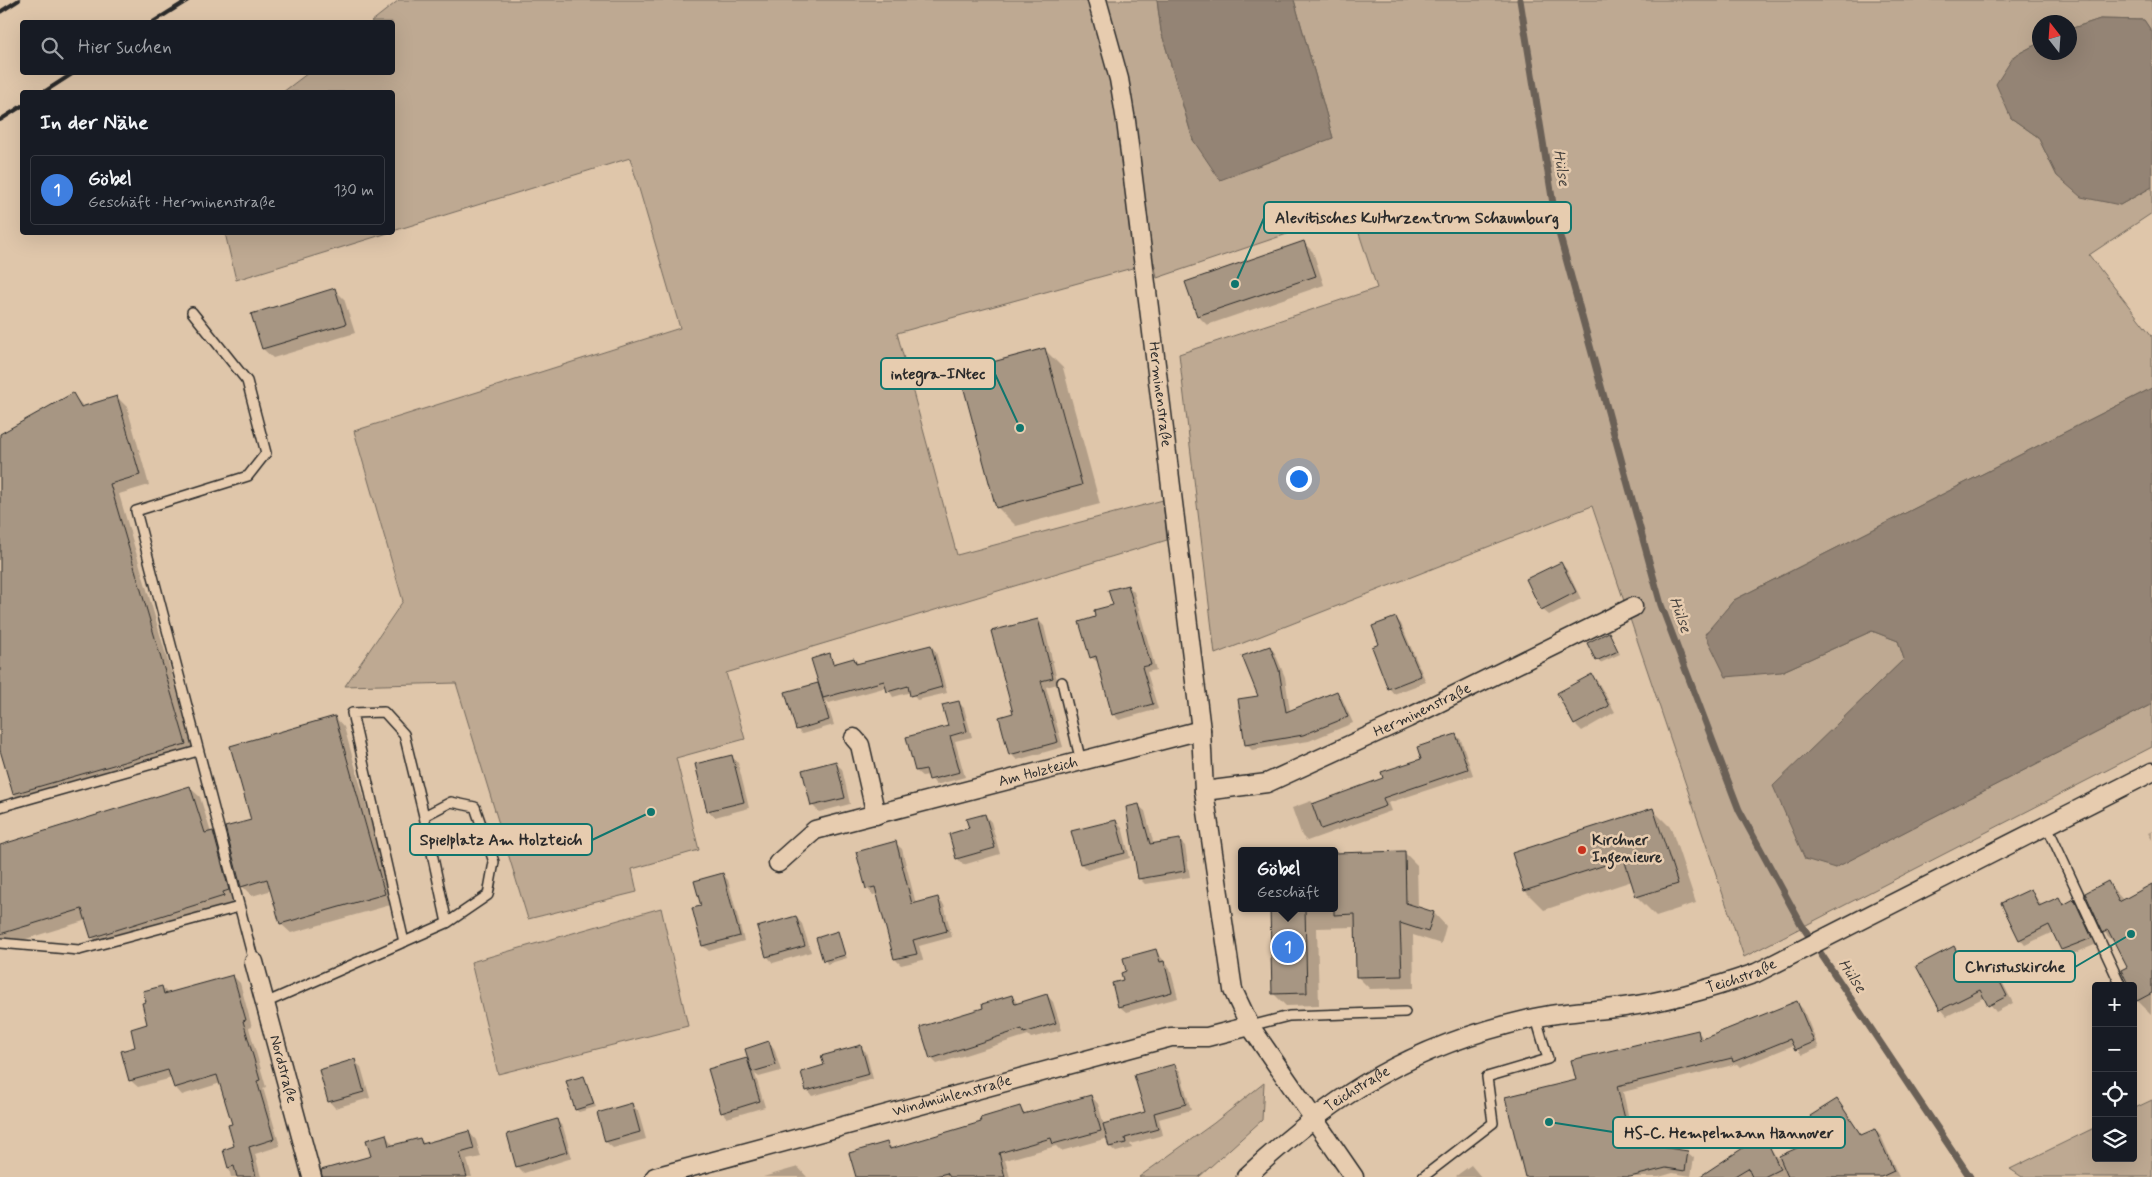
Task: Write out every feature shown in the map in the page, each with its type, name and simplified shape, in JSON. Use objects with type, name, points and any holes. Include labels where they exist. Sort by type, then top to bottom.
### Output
[{"type":"street","name":"Herminenstraße","points":[[1097,0],[1119,79],[1126,121],[1201,730],[1204,791],[1233,990],[1250,1026],[1354,1177]]},
{"type":"street","name":"Herminenstraße","points":[[1204,791],[1267,782],[1408,718],[1633,607]]},
{"type":"street","name":"Am Holzteich","points":[[778,863],[815,830],[1201,730]]},
{"type":"street","points":[[854,738],[860,745],[876,815]]},
{"type":"street","name":"Teichstraße","points":[[1246,1177],[1313,1119],[1348,1093],[1397,1064],[1444,1044],[1536,1018],[1625,1007],[1690,996],[1756,973],[1815,945],[2152,772]]},
{"type":"street","name":"Nordstraße","points":[[254,962],[312,1177]]},
{"type":"street","name":"Windmühlenstraße","points":[[655,1177],[1171,1037],[1207,1037],[1250,1026]]},
{"type":"lane","points":[[192,312],[247,381],[266,453],[248,476],[136,511],[254,962]]},
{"type":"lane","points":[[1062,682],[1081,762]]},
{"type":"lane","points":[[404,942],[352,714],[384,712],[404,734],[447,923]]},
{"type":"lane","points":[[0,807],[198,751]]},
{"type":"lane","points":[[264,1003],[447,923],[488,895],[494,862],[475,807],[451,802],[424,816]]},
{"type":"lane","points":[[2047,826],[2119,982]]},
{"type":"lane","points":[[0,943],[79,950],[239,907]]},
{"type":"lane","points":[[1250,1026],[1289,1016],[1405,1012]]},
{"type":"lane","points":[[1423,1177],[1493,1123],[1487,1077],[1548,1059],[1536,1018]]},
{"type":"shaded area","points":[[399,0],[1157,0],[1161,31],[1193,140],[1333,138],[1294,0],[2152,0],[2152,32],[2144,20],[2100,19],[2077,27],[2077,15],[2032,15],[2032,47],[2014,56],[2011,118],[2038,137],[2057,176],[2120,205],[2152,187],[2152,213],[2089,255],[2152,336],[2152,388],[1734,600],[1706,634],[1781,672],[1872,631],[1898,641],[1904,659],[1774,786],[1834,868],[2152,704],[2152,747],[1744,957],[1592,506],[1215,654],[1179,354],[1377,288],[1352,212],[1157,278],[1154,262],[897,333],[957,555],[1163,500],[1167,540],[726,673],[745,739],[676,758],[699,850],[632,869],[637,892],[528,919],[456,683],[345,686],[403,601],[354,431],[680,328],[630,158],[395,230],[395,90],[286,90],[305,75],[395,75],[395,20],[374,20]]},
{"type":"shaded area","points":[[1157,0],[1294,0],[1333,138],[1220,180],[1193,140],[1161,31]]},
{"type":"shaded area","points":[[2100,19],[2144,20],[2152,32],[2152,187],[2120,205],[2081,197],[2057,176],[2038,137],[2011,118],[1996,84],[2014,56],[2032,47],[2032,60],[2077,60],[2077,27]]},
{"type":"shaded area","points":[[226,235],[382,235],[236,280]]},
{"type":"shaded area","points":[[2152,388],[2152,704],[1835,868],[1805,859],[1773,786],[1904,659],[1898,641],[1872,631],[1781,672],[1726,677],[1705,634],[1734,600]]},
{"type":"shaded area","points":[[661,908],[688,1026],[498,1074],[471,962]]},
{"type":"shaded area","points":[[1264,1083],[1262,1120],[1199,1177],[1139,1177],[1214,1123]]},
{"type":"shaded area","points":[[2152,1100],[2152,1177],[2022,1177],[2010,1169],[2092,1129],[2092,1162],[2137,1162],[2137,1107]]},
{"type":"building","points":[[1304,241],[1316,276],[1197,316],[1185,282]]},
{"type":"building","points":[[335,288],[346,324],[262,349],[251,314]]},
{"type":"building","points":[[1045,348],[1082,485],[996,508],[959,371]]},
{"type":"building","points":[[73,393],[81,407],[117,396],[140,475],[110,484],[186,744],[13,794],[0,750],[0,434]]},
{"type":"building","points":[[1561,562],[1576,592],[1541,610],[1526,579]]},
{"type":"building","points":[[1128,585],[1151,665],[1142,667],[1153,704],[1112,715],[1096,656],[1090,658],[1079,622],[1095,617],[1094,610],[1113,605],[1108,590]]},
{"type":"building","points":[[1396,617],[1421,676],[1388,689],[1372,647],[1379,644],[1372,626]]},
{"type":"building","points":[[1038,619],[1053,678],[1041,681],[1058,742],[1009,755],[999,717],[1013,713],[991,631]]},
{"type":"building","points":[[1609,632],[1618,651],[1596,661],[1587,643]]},
{"type":"building","points":[[931,645],[942,687],[910,696],[908,686],[887,692],[884,681],[823,698],[811,659],[830,653],[833,664],[854,658],[856,664]]},
{"type":"building","points":[[1270,646],[1279,670],[1286,712],[1337,691],[1348,717],[1303,735],[1245,745],[1238,699],[1258,696],[1242,656]]},
{"type":"building","points":[[1592,674],[1609,706],[1574,725],[1557,693]]},
{"type":"building","points":[[818,683],[829,720],[796,730],[785,692]]},
{"type":"building","points":[[959,701],[967,731],[950,736],[960,772],[929,780],[926,769],[915,771],[906,737],[948,726],[942,705]]},
{"type":"building","points":[[335,716],[385,894],[280,924],[267,879],[241,887],[225,827],[251,820],[230,746]]},
{"type":"building","points":[[1456,734],[1468,769],[1383,798],[1386,806],[1321,829],[1312,804],[1383,778],[1381,772],[1421,759],[1417,747]]},
{"type":"building","points":[[732,755],[744,802],[707,811],[695,764]]},
{"type":"building","points":[[836,761],[845,798],[811,806],[802,770]]},
{"type":"building","points":[[190,786],[205,833],[213,831],[229,890],[223,892],[224,896],[91,938],[82,909],[0,934],[0,845]]},
{"type":"building","points":[[1139,804],[1150,844],[1180,839],[1185,871],[1138,879],[1126,807]]},
{"type":"building","points":[[1653,808],[1678,884],[1636,897],[1624,859],[1524,891],[1512,853]]},
{"type":"building","points":[[985,814],[995,848],[956,859],[949,834],[969,828],[966,819]]},
{"type":"building","points":[[1116,820],[1125,853],[1080,864],[1071,831]]},
{"type":"building","points":[[896,841],[912,904],[938,897],[947,931],[913,940],[917,954],[894,959],[875,887],[866,889],[856,852]]},
{"type":"building","points":[[1405,851],[1406,903],[1434,912],[1428,932],[1400,923],[1402,976],[1356,977],[1355,914],[1334,915],[1334,912],[1338,912],[1338,853]]},
{"type":"building","points":[[723,873],[740,936],[702,946],[692,908],[701,906],[694,881]]},
{"type":"building","points":[[2108,881],[2119,902],[2152,884],[2152,993],[2137,1001],[2137,982],[2127,982],[2121,970],[2127,967],[2108,930],[2103,933],[2085,893]]},
{"type":"building","points":[[2031,889],[2039,906],[2059,897],[2063,905],[2074,899],[2092,938],[2061,950],[2049,925],[2019,940],[2001,903]]},
{"type":"building","points":[[1270,912],[1305,912],[1307,993],[1272,994]]},
{"type":"building","points":[[796,916],[805,946],[766,957],[757,927]]},
{"type":"building","points":[[838,931],[845,955],[823,961],[816,938]]},
{"type":"building","points":[[1954,946],[1968,974],[1990,962],[2007,996],[1988,1006],[1980,990],[1940,1010],[1916,966]]},
{"type":"building","points":[[1156,949],[1160,962],[1164,961],[1172,992],[1118,1007],[1112,983],[1123,980],[1121,973],[1126,971],[1123,958]]},
{"type":"building","points":[[233,975],[246,1020],[243,1021],[260,1080],[257,1081],[274,1139],[249,1147],[256,1177],[237,1177],[234,1166],[228,1168],[223,1150],[234,1146],[228,1125],[232,1124],[217,1075],[174,1088],[168,1070],[129,1081],[121,1051],[135,1047],[131,1029],[147,1024],[142,1003],[146,1002],[143,991],[162,986],[164,994]]},
{"type":"building","points":[[1047,994],[1056,1023],[1024,1033],[1022,1029],[930,1059],[920,1027],[983,1008],[982,1004],[1012,995],[1015,1004]]},
{"type":"building","points":[[1797,1001],[1814,1042],[1795,1050],[1790,1039],[1733,1062],[1732,1058],[1617,1086],[1627,1127],[1647,1123],[1654,1146],[1688,1151],[1685,1171],[1666,1168],[1630,1177],[1525,1177],[1505,1097],[1576,1080],[1571,1060],[1698,1030],[1700,1040]]},
{"type":"building","points":[[769,1041],[776,1065],[752,1072],[745,1049]]},
{"type":"building","points":[[861,1045],[869,1074],[806,1091],[801,1072],[824,1065],[821,1056]]},
{"type":"building","points":[[747,1058],[760,1101],[721,1113],[708,1069]]},
{"type":"building","points":[[355,1059],[364,1092],[328,1102],[319,1070]]},
{"type":"building","points":[[1175,1064],[1186,1104],[1154,1113],[1158,1129],[1125,1138],[1126,1143],[1109,1147],[1103,1124],[1145,1112],[1134,1075]]},
{"type":"building","points":[[584,1076],[594,1104],[575,1110],[566,1081]]},
{"type":"building","points":[[1091,1095],[1101,1131],[1053,1144],[1051,1138],[999,1153],[1005,1177],[950,1177],[947,1173],[932,1177],[856,1177],[849,1153],[887,1142],[890,1149],[981,1122],[980,1118],[1020,1106],[1023,1114]]},
{"type":"building","points":[[1837,1099],[1861,1135],[1875,1129],[1894,1171],[1881,1177],[1788,1177],[1779,1156],[1824,1136],[1810,1116]]},
{"type":"building","points":[[632,1103],[640,1132],[605,1142],[597,1113]]},
{"type":"building","points":[[557,1119],[567,1152],[516,1167],[507,1134]]},
{"type":"building","points":[[469,1131],[474,1149],[460,1153],[467,1177],[322,1177],[321,1170],[371,1156],[366,1140],[386,1134],[389,1146],[420,1138],[422,1144]]},
{"type":"building","points":[[1765,1137],[1780,1169],[1764,1177],[1752,1177],[1748,1168],[1733,1177],[1699,1177],[1746,1146]]},
{"type":"waterway","name":"Hülse","points":[[1520,0],[1556,222],[1661,605],[1739,810],[1801,924],[1970,1177]]},
{"type":"railway","points":[[0,12],[19,0]]},
{"type":"railway","points":[[156,20],[188,0]]},
{"type":"railway","points":[[47,90],[70,75]]},
{"type":"railway","points":[[0,120],[20,107]]},
{"type":"place","name":"Alevitisches Kulturzentrum Schaumburg","points":[[1235,284]]},
{"type":"place","name":"integra-INtec","points":[[1020,428]]},
{"type":"place","name":"Spielplatz Am Holzteich","points":[[651,812]]},
{"type":"place","name":"Kirchner Ingenieure","points":[[1582,850]]},
{"type":"place","name":"Christuskirche","points":[[2131,934]]},
{"type":"place","name":"Göbel","points":[[1288,947]]},
{"type":"place","name":"HS-C. Hempelmann Hannover","points":[[1549,1122]]}]
